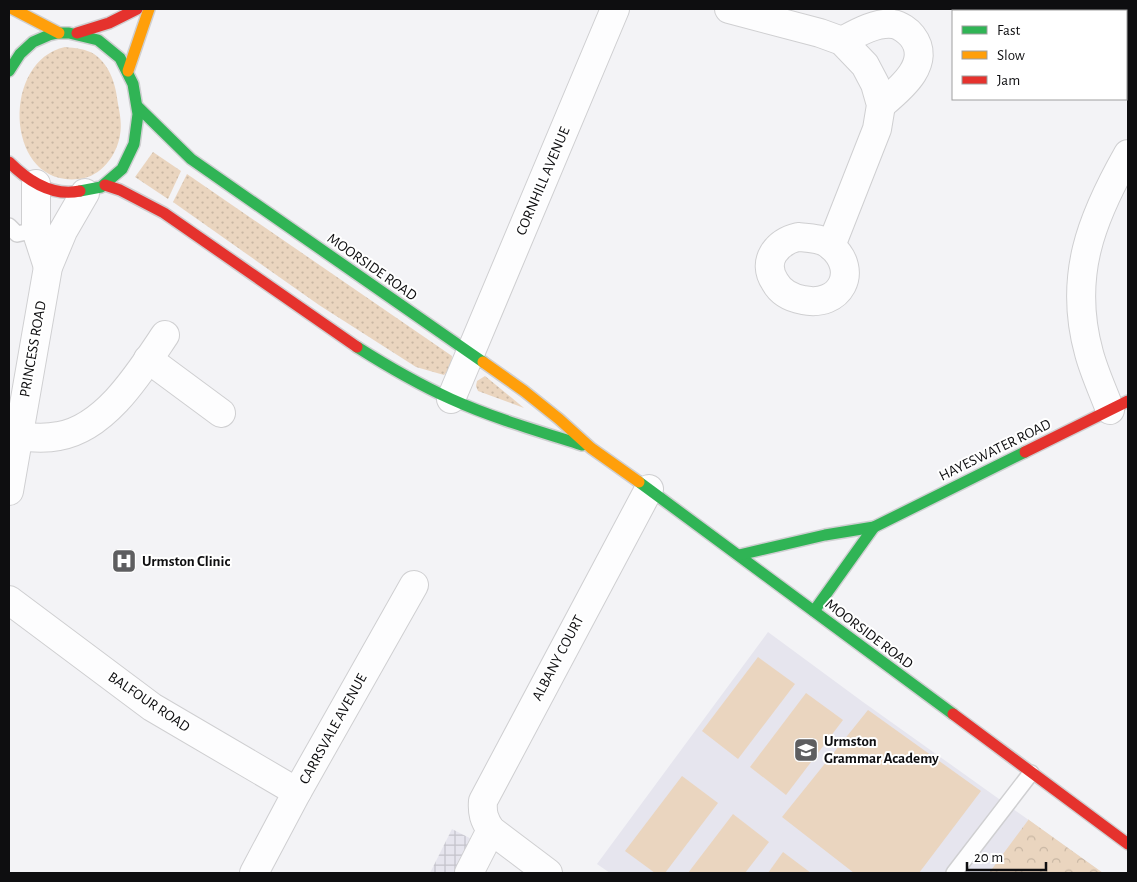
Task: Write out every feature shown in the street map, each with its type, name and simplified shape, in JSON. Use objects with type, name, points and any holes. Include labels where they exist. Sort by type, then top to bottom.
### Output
[{"type":"main road","points":[[13,9],[59,32],[77,33],[107,45],[118,55],[128,71],[138,107],[138,126],[134,146],[124,166],[95,189]]},
{"type":"main road","points":[[77,33],[109,23],[137,9]]},
{"type":"main road","points":[[128,71],[149,9]]},
{"type":"main road","points":[[9,71],[19,53],[33,41],[59,32]]},
{"type":"main road","name":"MOORSIDE ROAD","points":[[138,107],[191,159],[524,391],[591,448],[1128,844]]},
{"type":"main road","name":"MOORSIDE ROAD","points":[[9,162],[25,177],[36,184],[61,192],[95,189],[120,190],[164,213],[340,336],[395,371],[451,399],[505,420],[591,448]]},
{"type":"main road","name":"HAYESWATER ROAD","points":[[739,556],[825,535],[874,526],[1119,406]]},
{"type":"main road","name":"HAYESWATER ROAD","points":[[814,611],[874,526]]},
{"type":"street","name":"CORNHILL AVENUE","points":[[451,399],[615,9]]},
{"type":"street","points":[[729,9],[820,33],[842,41],[865,65],[875,84],[881,104],[877,129],[831,246]]},
{"type":"street","points":[[842,41],[862,31],[894,24],[908,31],[917,42],[921,55],[913,72],[898,91],[881,104]]},
{"type":"street","points":[[1119,406],[1089,354],[1083,328],[1081,274],[1099,209],[1128,154]]},
{"type":"street","name":"PRINCESS ROAD","points":[[36,184],[36,230],[48,267]]},
{"type":"street","name":"PRINCESS ROAD","points":[[9,491],[48,267],[63,231],[95,189]]},
{"type":"street","points":[[18,436],[40,438],[60,436],[77,431],[110,406],[125,391],[165,336]]},
{"type":"street","points":[[148,359],[222,412]]},
{"type":"street","name":"ALBANY COURT","points":[[491,830],[484,821],[482,812],[483,801],[487,792],[649,489]]},
{"type":"street","name":"CARRSVALE AVENUE","points":[[254,873],[297,792],[414,585]]},
{"type":"street","name":"BALFOUR ROAD","points":[[9,600],[152,707],[297,792]]},
{"type":"street","points":[[469,873],[491,830],[548,873]]},
{"type":"lane","points":[[9,226],[17,234],[36,230]]},
{"type":"lane","points":[[954,873],[1031,773]]},
{"type":"shaded area","name":"Urmston Grammar Academy","points":[[768,632],[1103,873],[610,873],[597,864]]},
{"type":"shaded area","points":[[452,829],[491,849],[479,873],[430,873]]},
{"type":"green space","points":[[65,47],[91,52],[105,64],[114,83],[120,120],[121,131],[112,157],[107,164],[94,174],[79,179],[54,176],[36,164],[25,145],[20,122],[21,97],[29,75],[44,57]]},
{"type":"green space","points":[[153,152],[181,171],[168,199],[135,177]]},
{"type":"green space","points":[[187,174],[452,356],[451,368],[444,375],[416,367],[319,305],[173,202]]},
{"type":"green space","points":[[485,376],[524,408],[478,391],[477,381]]},
{"type":"green space","points":[[758,657],[795,684],[738,759],[702,731]]},
{"type":"green space","points":[[806,693],[843,720],[786,795],[750,767]]},
{"type":"green space","points":[[868,710],[981,791],[919,873],[854,873],[782,817]]},
{"type":"green space","points":[[682,776],[718,803],[665,873],[655,873],[625,851]]},
{"type":"green space","points":[[733,814],[769,842],[745,873],[688,873]]},
{"type":"green space","points":[[1029,820],[1103,873],[989,873]]},
{"type":"green space","points":[[783,852],[811,873],[768,873]]},
{"type":"traffic: fast","points":[[9,71],[20,54],[33,42],[58,33],[69,33],[98,40],[120,58],[133,84],[138,114],[134,144],[122,169],[101,187],[80,191]]},
{"type":"traffic: fast","points":[[138,107],[191,159],[483,362]]},
{"type":"traffic: fast","points":[[357,347],[427,387],[467,406],[582,445]]},
{"type":"traffic: fast","points":[[739,555],[825,535],[874,527],[1025,452]]},
{"type":"traffic: fast","points":[[639,482],[953,714]]},
{"type":"traffic: fast","points":[[814,611],[874,527]]},
{"type":"traffic: slow","points":[[13,9],[59,33]]},
{"type":"traffic: slow","points":[[128,71],[149,9]]},
{"type":"traffic: slow","points":[[483,362],[524,391],[591,448],[639,482]]},
{"type":"traffic: jam","points":[[77,33],[109,23],[137,9]]},
{"type":"traffic: jam","points":[[9,162],[41,186],[60,192],[80,191]]},
{"type":"traffic: jam","points":[[105,185],[120,190],[164,213],[357,347]]},
{"type":"traffic: jam","points":[[1025,452],[1128,401]]},
{"type":"traffic: jam","points":[[953,714],[1128,844]]},
{"type":"place","name":"Urmston Clinic","points":[[124,561]]},
{"type":"place","name":"Urmston Grammar Academy","points":[[806,750]]}]
